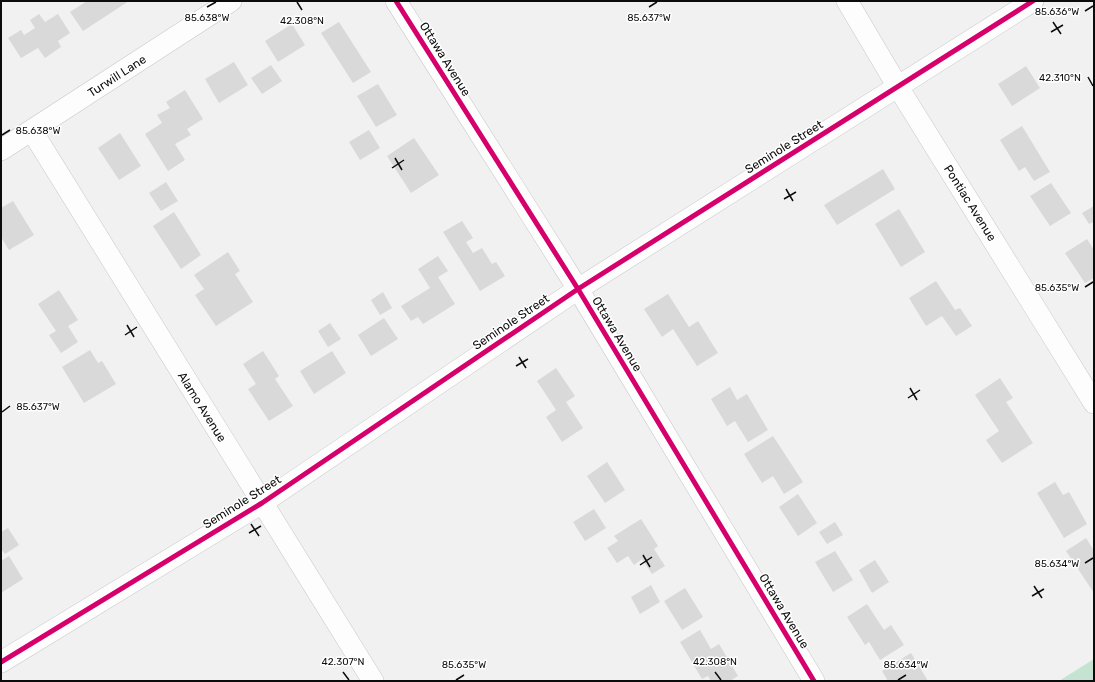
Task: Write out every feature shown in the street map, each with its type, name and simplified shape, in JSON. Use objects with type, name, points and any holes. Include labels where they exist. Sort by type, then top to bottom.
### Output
[{"type":"street","name":"Turwill Lane","points":[[1,150],[231,1]]},
{"type":"street","name":"Ottawa Avenue","points":[[396,1],[578,289],[814,681]]},
{"type":"street","name":"Pontiac Avenue","points":[[847,1],[1094,403]]},
{"type":"street","name":"Seminole Street","points":[[1,662],[262,503],[578,289],[1033,1]]},
{"type":"street","name":"Alamo Avenue","points":[[32,131],[373,681]]},
{"type":"green space","points":[[1094,659],[1094,681],[1059,681]]},
{"type":"building","points":[[87,1],[129,1],[83,31],[70,12]]},
{"type":"building","points":[[39,14],[45,22],[58,14],[70,33],[58,41],[61,47],[45,58],[38,48],[21,58],[8,38],[21,30],[24,35],[35,28],[30,20]]},
{"type":"building","points":[[339,22],[371,72],[353,83],[321,33]]},
{"type":"building","points":[[292,24],[305,45],[278,62],[265,41]]},
{"type":"building","points":[[234,62],[248,85],[219,103],[205,79]]},
{"type":"building","points":[[271,65],[282,81],[262,94],[251,78]]},
{"type":"building","points":[[1026,66],[1040,88],[1012,106],[998,84]]},
{"type":"building","points":[[378,84],[397,115],[376,127],[357,96]]},
{"type":"building","points":[[185,90],[203,119],[187,129],[191,135],[175,144],[185,160],[168,171],[145,134],[162,123],[157,115],[170,108],[166,102]]},
{"type":"building","points":[[1022,126],[1050,172],[1034,181],[1025,167],[1019,171],[1000,140]]},
{"type":"building","points":[[369,130],[380,148],[360,160],[349,142]]},
{"type":"building","points":[[120,133],[141,166],[119,180],[98,148]]},
{"type":"building","points":[[414,138],[439,175],[411,193],[387,156]]},
{"type":"building","points":[[883,169],[895,189],[837,225],[824,205]]},
{"type":"building","points":[[166,182],[178,201],[161,211],[149,193]]},
{"type":"building","points":[[1051,183],[1071,213],[1050,226],[1030,196]]},
{"type":"building","points":[[13,201],[34,235],[9,250],[1,237],[1,208]]},
{"type":"building","points":[[1094,206],[1094,222],[1089,224],[1082,213]]},
{"type":"building","points":[[899,209],[925,252],[901,267],[875,224]]},
{"type":"building","points":[[174,212],[201,255],[181,269],[153,226]]},
{"type":"building","points":[[462,221],[473,238],[466,242],[473,253],[482,248],[492,264],[496,262],[505,276],[480,291],[443,232]]},
{"type":"building","points":[[1087,239],[1094,250],[1094,278],[1085,283],[1065,253]]},
{"type":"building","points":[[228,252],[240,271],[235,274],[253,302],[216,326],[195,295],[204,289],[194,275]]},
{"type":"building","points":[[438,256],[448,271],[438,277],[455,304],[423,324],[418,317],[411,321],[401,306],[430,288],[418,269]]},
{"type":"building","points":[[936,281],[955,310],[960,308],[972,326],[956,336],[942,316],[926,326],[909,298]]},
{"type":"building","points":[[59,290],[78,320],[68,326],[78,342],[61,353],[49,335],[56,331],[38,304]]},
{"type":"building","points":[[383,292],[392,308],[380,315],[371,300]]},
{"type":"building","points":[[668,294],[689,327],[698,321],[718,353],[697,366],[673,329],[662,337],[644,309]]},
{"type":"building","points":[[384,318],[398,339],[371,356],[358,335]]},
{"type":"building","points":[[330,323],[341,339],[328,347],[318,331]]},
{"type":"building","points":[[90,350],[98,363],[102,361],[116,384],[84,403],[62,367]]},
{"type":"building","points":[[263,351],[279,376],[275,379],[293,406],[269,421],[248,389],[256,384],[243,364]]},
{"type":"building","points":[[332,351],[346,373],[314,394],[300,371]]},
{"type":"building","points":[[556,368],[575,396],[566,402],[583,428],[562,442],[546,417],[556,410],[537,381]]},
{"type":"building","points":[[1000,378],[1013,398],[1006,402],[1033,443],[1002,463],[986,440],[999,431],[975,395]]},
{"type":"building","points":[[730,387],[737,400],[747,394],[768,430],[748,442],[735,421],[727,426],[711,399]]},
{"type":"building","points":[[773,436],[803,482],[784,494],[773,476],[762,483],[744,454]]},
{"type":"building","points":[[607,462],[625,490],[605,503],[587,476]]},
{"type":"building","points":[[1055,482],[1063,495],[1069,492],[1087,524],[1064,538],[1037,493]]},
{"type":"building","points":[[798,494],[817,523],[798,536],[779,507]]},
{"type":"building","points":[[594,509],[606,528],[585,541],[573,522]]},
{"type":"building","points":[[641,519],[658,546],[654,549],[665,566],[652,574],[642,559],[634,565],[628,556],[617,563],[607,548],[618,541],[614,536]]},
{"type":"building","points":[[835,522],[843,535],[827,544],[819,532]]},
{"type":"building","points":[[8,528],[19,545],[5,554],[1,549],[1,532]]},
{"type":"building","points":[[1086,538],[1094,551],[1094,593],[1066,551]]},
{"type":"building","points":[[835,551],[853,580],[833,592],[815,562]]},
{"type":"building","points":[[9,556],[23,579],[1,593],[1,561]]},
{"type":"building","points":[[875,560],[889,582],[872,593],[859,570]]},
{"type":"building","points":[[651,585],[660,602],[640,614],[631,597]]},
{"type":"building","points":[[685,588],[703,617],[682,630],[664,601]]},
{"type":"building","points":[[867,604],[884,630],[891,625],[904,645],[880,660],[869,642],[865,645],[847,617]]},
{"type":"building","points":[[700,630],[711,649],[719,644],[738,676],[730,681],[711,681],[708,676],[702,679],[680,642]]},
{"type":"building","points":[[911,653],[928,681],[888,681],[882,671]]},
{"type":"cycle path","points":[[396,1],[578,289],[814,681]]},
{"type":"cycle path","points":[[1,662],[262,503],[578,289],[1033,1]]}]
